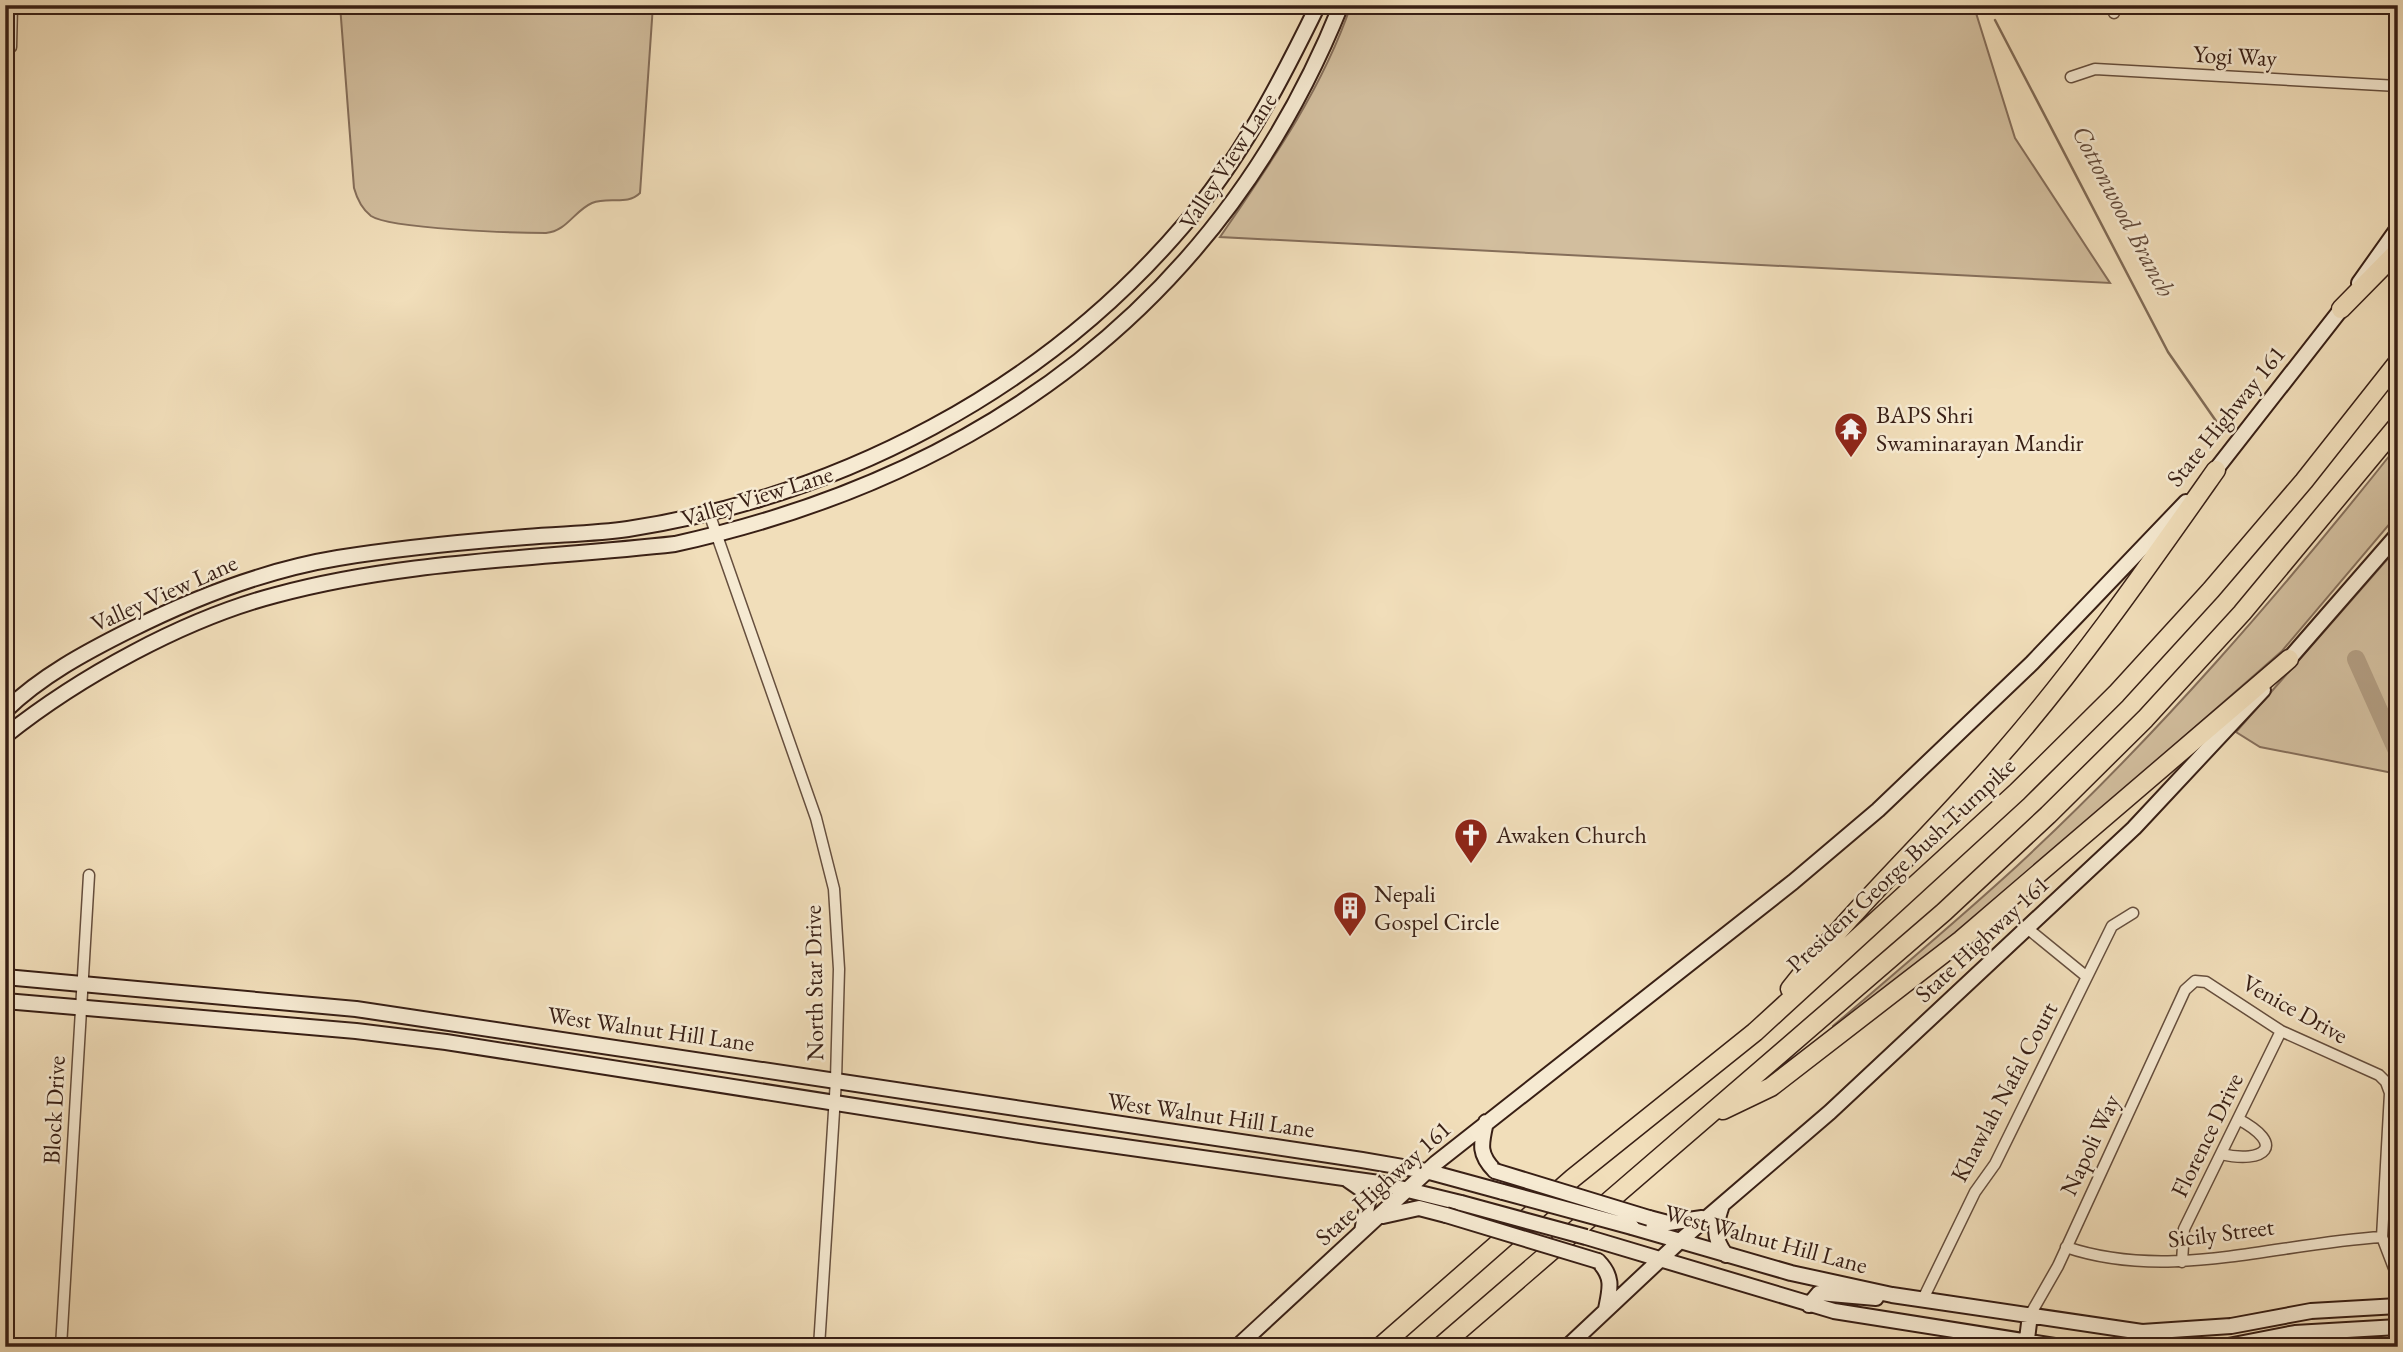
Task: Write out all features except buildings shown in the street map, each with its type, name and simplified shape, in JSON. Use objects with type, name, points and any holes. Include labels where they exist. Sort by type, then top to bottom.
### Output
[{"type":"highway","points":[[2341,309],[2398,251]]},
{"type":"highway","name":"President George Bush Turnpike","points":[[1380,1347],[1573,1178],[1755,1032],[2017,792],[2116,694],[2257,538],[2398,362]]},
{"type":"highway","points":[[1440,1347],[1962,896],[2098,766],[2242,613],[2398,425]]},
{"type":"highway","points":[[1755,1032],[1821,950],[2001,756],[2129,594],[2216,470]]},
{"type":"highway","points":[[1701,1121],[1771,1087],[1950,949],[2289,659]]},
{"type":"main road","name":"Valley View Lane","points":[[5,711],[52,673],[99,645],[177,607],[268,574],[335,558],[625,529],[709,513],[772,497],[872,457],[970,405],[1062,343],[1133,281],[1212,189],[1270,102],[1318,5]]},
{"type":"main road","name":"Valley View Lane","points":[[5,736],[146,645],[275,595],[393,572],[675,544],[718,535],[825,502],[933,454],[1029,400],[1112,335],[1193,255],[1231,207],[1294,101],[1341,5]]},
{"type":"main road","name":"State Highway 161","points":[[1237,1347],[1360,1236],[1426,1171],[1878,810],[2032,663],[2216,470],[2341,309],[2398,228]]},
{"type":"main road","name":"State Highway 161","points":[[1567,1347],[1681,1240],[1830,1112],[2134,828],[2175,782],[2230,728],[2398,534]]},
{"type":"main road","name":"West Walnut Hill Lane","points":[[5,977],[356,1009],[1426,1171],[1681,1240],[1726,1255],[1892,1295],[2142,1332],[2231,1326],[2311,1311],[2398,1306]]},
{"type":"main road","name":"West Walnut Hill Lane","points":[[5,1001],[356,1031],[436,1041],[1347,1179],[1406,1189],[1461,1203],[1661,1258],[1809,1305],[2019,1344],[2062,1347]]},
{"type":"main road","points":[[436,1041],[439,1021]]},
{"type":"main road","points":[[614,1068],[618,1048]]},
{"type":"main road","points":[[1486,1122],[1480,1146],[1483,1159],[1495,1171],[1668,1223],[1708,1217]]},
{"type":"main road","points":[[1223,1159],[1226,1140]]},
{"type":"main road","points":[[1347,1179],[1361,1189],[1368,1202],[1360,1236]]},
{"type":"main road","points":[[1722,1205],[1714,1227],[1717,1243],[1726,1255]]},
{"type":"main road","points":[[1379,1217],[1419,1208],[1598,1261],[1607,1270],[1611,1282],[1606,1309]]},
{"type":"main road","points":[[1809,1305],[1819,1293],[1870,1299],[1892,1295]]},
{"type":"main road","points":[[2019,1344],[2030,1315]]},
{"type":"main road","points":[[2225,1347],[2295,1334],[2398,1327]]},
{"type":"street","points":[[11,47],[12,5]]},
{"type":"street","name":"Yogi Way","points":[[2071,76],[2095,69],[2398,86]]},
{"type":"street","name":"North Star Drive","points":[[709,513],[738,603],[816,818],[832,877],[839,969],[836,1080],[818,1347]]},
{"type":"street","name":"Block Drive","points":[[61,1347],[89,875]]},
{"type":"street","name":"Khawlah Nafal Court","points":[[1923,1299],[1975,1192],[1995,1164],[2112,926],[2133,913]]},
{"type":"street","points":[[2027,928],[2087,977]]},
{"type":"street","name":"Venice Drive","points":[[2185,990],[2195,981],[2206,982],[2281,1031],[2379,1075],[2386,1082],[2389,1093],[2382,1237]]},
{"type":"street","name":"Napoli Way","points":[[2030,1315],[2066,1247],[2185,990]]},
{"type":"street","name":"Florence Drive","points":[[2182,1262],[2184,1229],[2281,1031]]},
{"type":"street","points":[[2221,1154],[2240,1158],[2262,1153],[2266,1147],[2266,1139],[2260,1130],[2238,1119]]},
{"type":"street","points":[[2382,1237],[2397,1276],[2398,1298]]},
{"type":"street","name":"Sicily Street","points":[[2066,1247],[2103,1257],[2182,1262],[2333,1240],[2382,1237]]},
{"type":"shaded area","points":[[340,5],[653,5],[640,193],[629,199],[592,203],[560,229],[546,233],[427,227],[371,216],[360,204],[354,188]]},
{"type":"shaded area","points":[[1351,5],[1897,5],[1976,13],[2015,138],[2110,283],[1220,237],[1276,154],[1310,97]]},
{"type":"shaded area","points":[[2398,445],[2398,514],[2282,651],[1960,933],[1834,1029],[1833,1026],[2017,866],[2119,767],[2262,610]]},
{"type":"shaded area","points":[[2398,547],[2398,774],[2260,747],[2236,732]]},
{"type":"waterway","name":"Cottonwood Branch","points":[[1995,20],[2168,352],[2216,421]]},
{"type":"waterway","name":"Cottonwood Branch","points":[[2356,659],[2398,753]]},
{"type":"place","name":"BAPS Shri Swaminarayan Mandir","points":[[1851,459]]},
{"type":"place","name":"Awaken Church","points":[[1471,865]]},
{"type":"place","name":"Nepali Gospel Circle","points":[[1350,938]]}]
